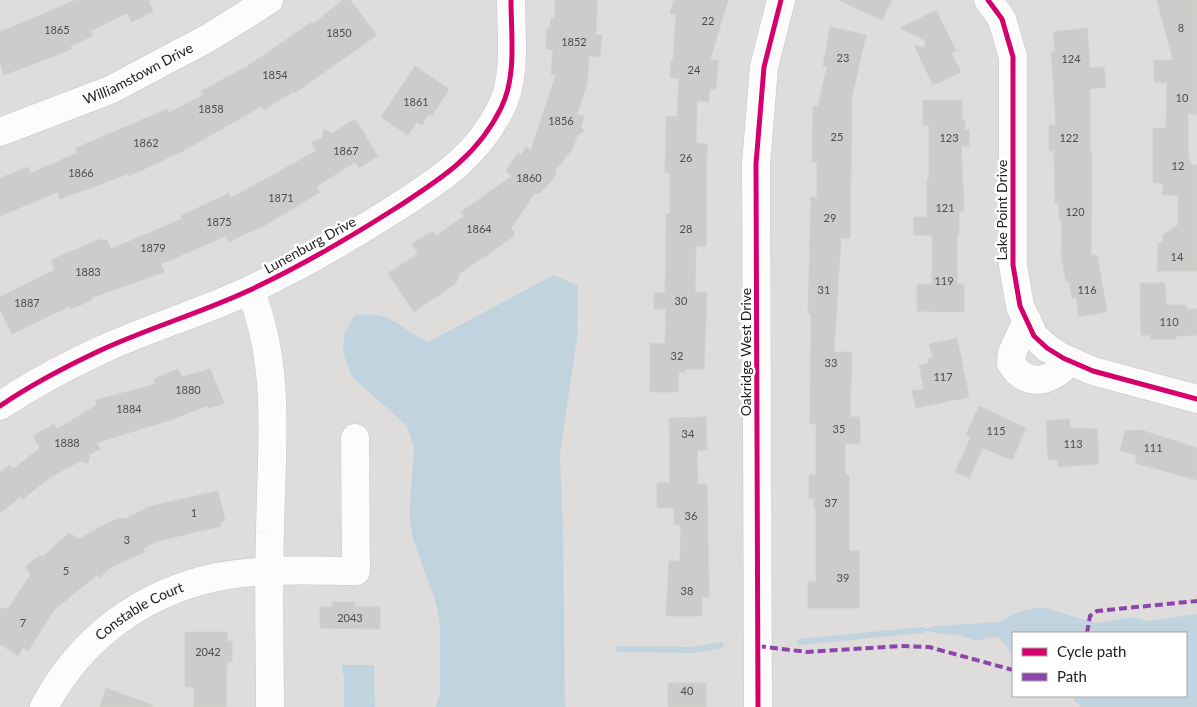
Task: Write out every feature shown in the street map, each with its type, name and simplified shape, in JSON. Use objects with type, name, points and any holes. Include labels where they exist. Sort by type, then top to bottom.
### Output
[{"type":"street","name":"Williamstown Drive","points":[[0,132],[110,90],[210,37],[269,0]]},
{"type":"street","name":"Lunenburg Drive","points":[[0,406],[30,385],[100,350],[250,290],[358,232],[448,174],[482,142],[502,108],[509,88],[512,67],[511,0]]},
{"type":"street","name":"Oakridge West Drive","points":[[758,707],[756,164],[764,67],[781,0]]},
{"type":"street","name":"Lake Point Drive","points":[[988,0],[1002,19],[1013,57],[1013,265],[1020,306],[1034,336],[1047,348],[1093,371],[1197,398]]},
{"type":"street","points":[[250,290],[266,336],[272,400],[269,572],[270,707]]},
{"type":"street","points":[[1027,320],[1012,353],[1011,363],[1022,376],[1038,380],[1054,375],[1070,361]]},
{"type":"street","name":"Constable Court","points":[[44,707],[76,658],[95,638],[137,607],[164,593],[218,577],[269,572],[356,570],[355,438]]},
{"type":"shaded area","points":[[0,0],[1197,0],[1197,707],[0,707]]},
{"type":"water","points":[[554,275],[578,286],[577,338],[560,454],[565,707],[436,707],[440,693],[440,625],[436,603],[413,539],[409,517],[414,447],[407,426],[352,377],[343,353],[344,334],[354,316],[377,315],[394,321],[417,337],[428,342]]},
{"type":"water","points":[[1041,607],[1096,623],[1132,617],[1148,621],[1197,614],[1197,707],[1081,707],[1073,699],[1073,697],[1187,697],[1187,632],[1012,632],[1012,653],[999,638],[992,637],[975,641],[970,638],[922,630],[936,626],[999,622],[1018,612]]},
{"type":"water","points":[[342,665],[374,665],[375,707],[344,707],[344,675]]},
{"type":"building","points":[[76,0],[151,0],[148,1],[153,11],[132,22],[127,13],[91,31],[93,36],[70,46],[72,49],[4,75],[0,63],[0,32]]},
{"type":"building","points":[[343,0],[350,0],[377,35],[295,93],[294,91],[264,110],[262,106],[183,151],[129,176],[128,174],[60,199],[58,192],[0,216],[0,178],[28,167],[31,173],[77,153],[76,148],[167,109],[169,113],[203,95],[201,91],[246,67],[312,22],[313,24]]},
{"type":"building","points":[[555,0],[597,0],[596,35],[602,35],[600,57],[589,56],[587,84],[577,114],[584,116],[581,127],[584,131],[577,136],[573,148],[555,171],[556,174],[551,181],[540,193],[534,194],[511,228],[514,232],[513,237],[459,274],[456,283],[414,312],[388,273],[418,254],[412,244],[432,231],[436,236],[464,216],[461,212],[512,176],[506,171],[518,153],[521,155],[526,147],[531,150],[556,74],[551,74],[553,50],[546,49],[547,28],[550,28],[551,19],[555,19]]},
{"type":"building","points":[[674,0],[728,0],[710,60],[718,60],[716,89],[710,89],[709,102],[697,101],[696,143],[707,144],[706,246],[696,246],[695,292],[707,292],[704,369],[685,369],[685,372],[679,372],[678,392],[650,392],[650,343],[665,344],[666,309],[654,309],[654,293],[665,293],[666,214],[670,214],[670,173],[665,172],[666,116],[677,117],[679,78],[670,78],[676,15],[670,13]]},
{"type":"building","points":[[838,0],[892,0],[882,20]]},
{"type":"building","points":[[1157,0],[1197,0],[1197,114],[1188,114],[1188,159],[1190,159],[1190,165],[1197,165],[1197,271],[1157,271],[1158,243],[1163,243],[1163,235],[1178,225],[1178,195],[1163,195],[1163,183],[1153,183],[1153,128],[1166,128],[1167,82],[1154,82],[1154,60],[1173,60]]},
{"type":"building","points":[[936,10],[956,51],[951,53],[961,72],[933,85],[914,45],[924,48],[926,41],[900,28]]},
{"type":"building","points":[[830,27],[866,35],[852,96],[850,238],[841,238],[834,352],[852,352],[850,417],[860,417],[860,444],[845,444],[845,475],[849,475],[849,551],[859,551],[859,608],[808,608],[808,582],[816,582],[816,508],[814,508],[814,499],[809,499],[809,475],[816,475],[816,424],[810,424],[811,313],[808,313],[811,197],[817,197],[817,162],[812,162],[813,106],[818,106],[827,67],[823,66]]},
{"type":"building","points":[[1087,28],[1090,68],[1104,67],[1106,87],[1090,89],[1090,152],[1092,152],[1091,256],[1097,255],[1107,312],[1079,317],[1076,297],[1072,298],[1069,281],[1066,282],[1061,254],[1062,220],[1059,220],[1059,203],[1055,203],[1054,151],[1049,151],[1049,125],[1056,125],[1051,52],[1055,51],[1053,32]]},
{"type":"building","points":[[415,66],[449,89],[432,116],[429,114],[422,125],[417,122],[408,135],[381,117]]},
{"type":"building","points":[[923,100],[962,100],[962,120],[965,120],[965,130],[969,130],[969,146],[961,146],[964,204],[963,211],[959,211],[959,235],[957,235],[957,284],[964,284],[964,312],[917,311],[917,284],[932,284],[932,235],[913,235],[914,217],[927,217],[929,125],[923,125]]},
{"type":"building","points":[[355,119],[378,156],[359,168],[355,162],[317,186],[320,192],[269,223],[229,242],[226,236],[161,264],[164,272],[91,298],[92,300],[71,309],[70,306],[12,334],[0,310],[0,297],[55,270],[51,260],[100,239],[103,241],[107,240],[111,249],[182,219],[181,216],[229,193],[231,198],[316,151],[311,143],[322,138],[324,129],[332,133]]},
{"type":"building","points":[[1140,283],[1165,283],[1166,305],[1186,305],[1186,309],[1197,309],[1197,335],[1176,336],[1176,339],[1150,339],[1150,335],[1141,335]]},
{"type":"building","points":[[957,338],[969,397],[916,408],[912,391],[924,389],[919,365],[929,363],[928,359],[933,358],[929,344]]},
{"type":"building","points":[[178,369],[182,377],[210,369],[224,403],[210,408],[206,406],[170,420],[96,443],[100,449],[90,454],[88,463],[80,461],[49,478],[23,499],[21,496],[0,513],[0,472],[10,465],[13,469],[40,448],[33,436],[54,424],[57,429],[97,405],[96,400],[156,384],[154,379]]},
{"type":"building","points":[[979,406],[1026,428],[1012,460],[983,448],[969,478],[955,472],[971,437],[966,435]]},
{"type":"building","points":[[706,417],[707,450],[697,450],[698,484],[707,484],[709,597],[702,597],[702,616],[666,616],[669,561],[680,561],[681,525],[674,524],[674,508],[657,508],[657,483],[670,483],[669,418]]},
{"type":"building","points":[[1069,419],[1070,428],[1097,429],[1099,464],[1058,467],[1057,459],[1048,460],[1046,421]]},
{"type":"building","points":[[1141,430],[1197,448],[1197,480],[1135,463],[1137,455],[1120,451],[1125,431]]},
{"type":"building","points":[[218,491],[225,521],[220,522],[221,526],[158,541],[143,548],[145,552],[111,567],[99,578],[97,575],[54,610],[28,651],[23,647],[18,656],[0,644],[0,608],[8,609],[31,574],[25,567],[40,555],[42,557],[69,533],[79,539],[106,524],[120,518],[125,519],[151,506]]},
{"type":"building","points":[[332,602],[355,602],[355,607],[380,607],[380,629],[320,628],[320,607],[332,607]]},
{"type":"building","points":[[185,632],[227,632],[227,641],[232,641],[232,662],[227,662],[226,707],[194,707],[194,687],[185,687]]},
{"type":"building","points":[[668,683],[706,683],[706,707],[668,707]]},
{"type":"building","points":[[106,688],[152,705],[152,707],[100,707]]},
{"type":"waterway","points":[[800,642],[922,630]]},
{"type":"waterway","points":[[619,649],[693,650],[721,645]]},
{"type":"marked path","points":[[1087,632],[1090,616],[1097,611],[1197,601]]},
{"type":"marked path","points":[[758,646],[807,652],[900,646],[929,647],[1012,670]]},
{"type":"cycle path","points":[[0,406],[49,376],[99,351],[213,306],[288,271],[361,230],[412,198],[456,166],[481,140],[501,108],[506,96],[512,55],[511,0]]},
{"type":"cycle path","points":[[758,707],[756,164],[764,67],[781,0]]},
{"type":"cycle path","points":[[988,0],[1002,19],[1013,57],[1013,265],[1020,306],[1034,336],[1047,348],[1063,358],[1093,371],[1197,399]]}]
